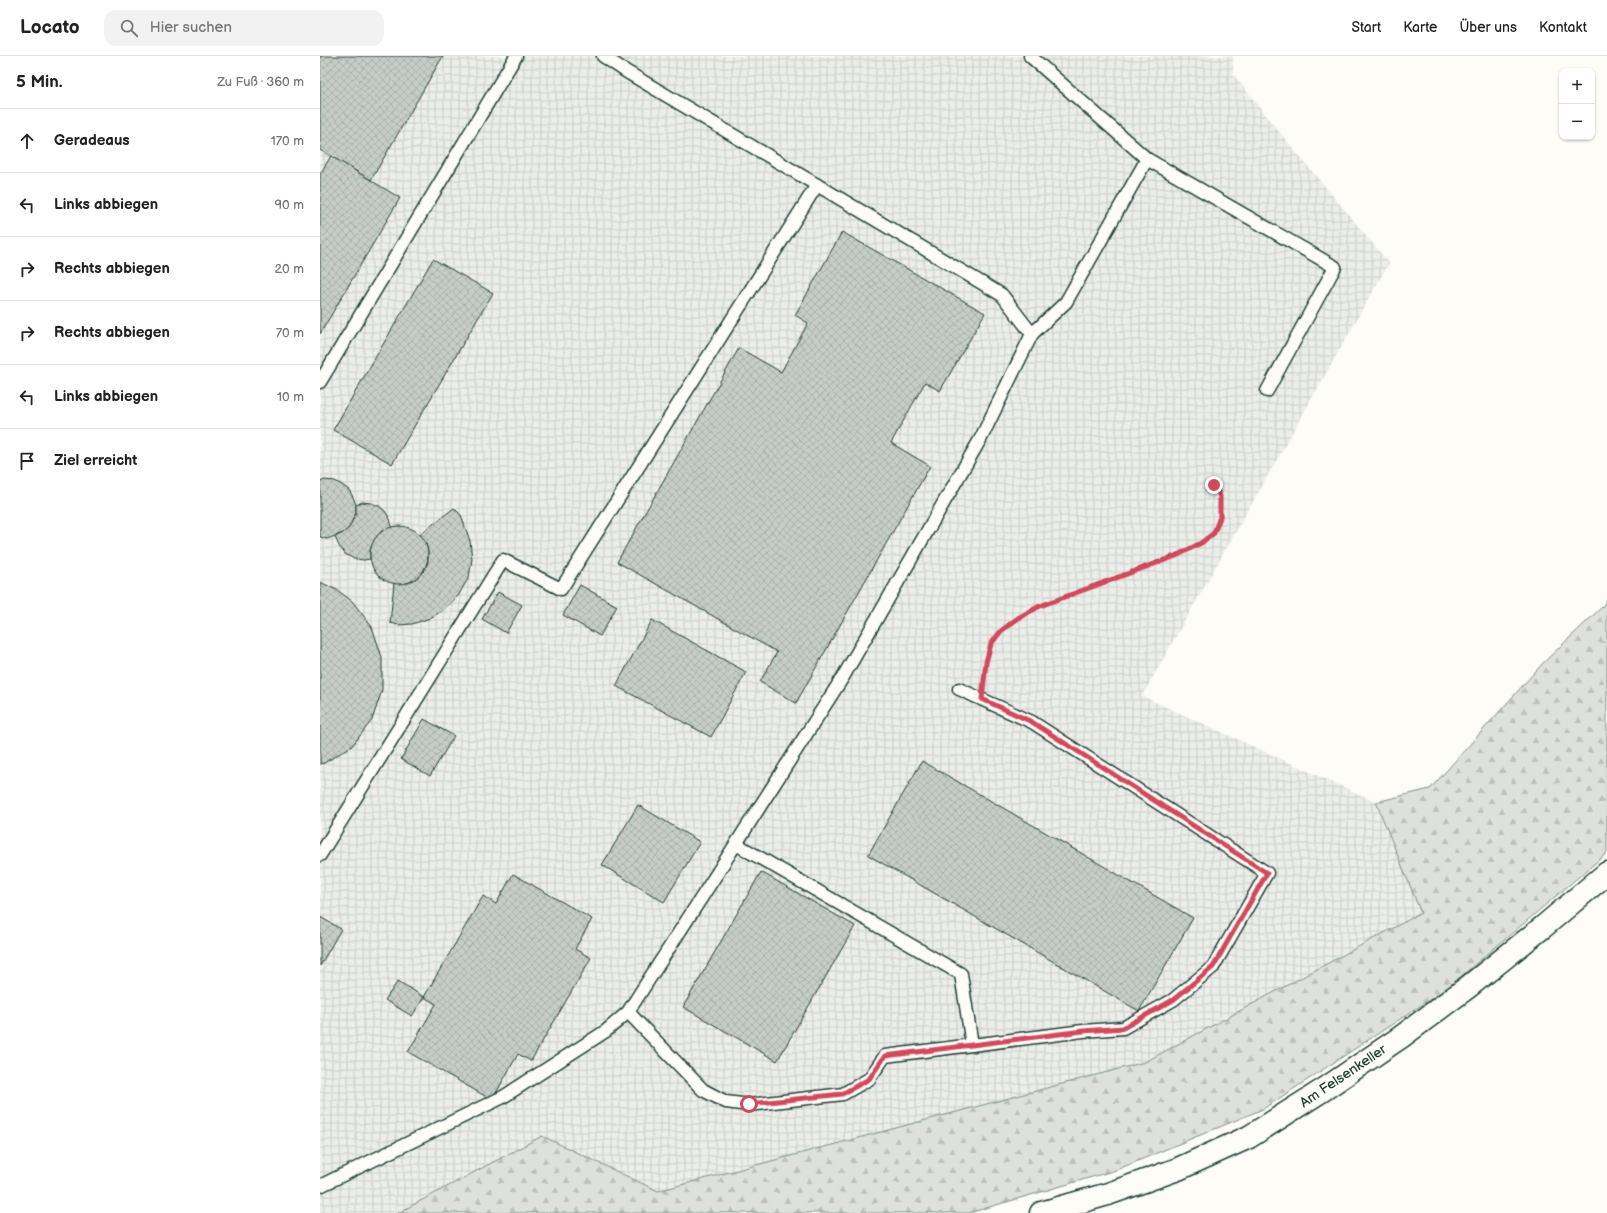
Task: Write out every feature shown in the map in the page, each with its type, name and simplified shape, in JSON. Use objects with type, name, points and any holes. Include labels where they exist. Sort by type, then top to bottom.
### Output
[{"type":"street","name":"Am Felsenkeller","points":[[1041,1213],[1108,1194],[1178,1169],[1249,1137],[1323,1090],[1401,1037],[1468,987],[1607,873]]},
{"type":"lane","points":[[320,382],[516,56]]},
{"type":"lane","points":[[603,56],[627,72],[1002,295],[1032,334]]},
{"type":"lane","points":[[1030,56],[1147,159],[1335,267],[1267,391]]},
{"type":"lane","points":[[320,1186],[503,1097],[606,1031],[628,1012],[855,657],[981,438],[1032,334],[1066,302],[1147,159]]},
{"type":"lane","points":[[320,855],[503,560],[561,589],[817,185]]},
{"type":"lane","points":[[628,1012],[703,1090],[726,1102],[749,1104],[842,1094],[869,1079],[885,1056],[1123,1028],[1173,1000],[1213,967],[1267,873],[1032,722],[959,689]]},
{"type":"lane","points":[[736,844],[961,974],[972,1045]]},
{"type":"path","points":[[982,699],[986,662],[991,644],[1001,631],[1018,618],[1040,606],[1176,556],[1201,543],[1214,533],[1220,517],[1220,496],[1214,485]]},
{"type":"shaded area","points":[[320,56],[1233,56],[1233,74],[1389,263],[1142,696],[1376,802],[1422,913],[1145,1062],[658,1191],[542,1136],[398,1213],[320,1213]]},
{"type":"green space","points":[[1607,599],[1607,853],[1446,989],[1263,1109],[1116,1170],[969,1213],[398,1213],[542,1136],[658,1191],[1145,1062],[1421,913],[1376,802],[1430,789],[1543,663],[1603,606]]},
{"type":"building","points":[[320,56],[443,56],[371,180],[320,150]]},
{"type":"building","points":[[331,156],[400,198],[320,334],[320,174]]},
{"type":"building","points":[[842,232],[985,313],[940,391],[925,382],[891,443],[930,466],[796,703],[760,682],[777,652],[617,562],[739,348],[781,372],[808,323],[795,315]]},
{"type":"building","points":[[433,259],[493,293],[392,464],[333,430]]},
{"type":"building","points":[[325,480],[335,481],[349,490],[356,505],[356,513],[349,528],[343,533],[327,539],[320,537],[320,482]]},
{"type":"building","points":[[362,502],[379,506],[385,511],[390,519],[392,527],[382,531],[378,535],[370,550],[370,559],[364,560],[354,559],[345,554],[335,537],[349,528],[356,513],[356,505]]},
{"type":"building","points":[[454,508],[461,515],[470,541],[472,559],[469,577],[458,596],[442,611],[430,618],[412,624],[399,625],[390,623],[394,583],[408,583],[417,578],[424,571],[428,562],[426,543],[420,534]]},
{"type":"building","points":[[399,526],[410,528],[420,534],[426,544],[428,555],[426,566],[420,576],[410,582],[399,584],[388,582],[378,576],[372,566],[370,555],[372,544],[378,534],[388,528]]},
{"type":"building","points":[[320,582],[337,590],[352,601],[372,627],[382,657],[382,690],[372,720],[352,746],[320,764]]},
{"type":"building","points":[[580,585],[617,606],[600,636],[563,615]]},
{"type":"building","points":[[498,592],[522,605],[506,633],[482,619]]},
{"type":"building","points":[[652,620],[746,672],[711,737],[616,686]]},
{"type":"building","points":[[424,719],[454,736],[430,776],[401,759]]},
{"type":"building","points":[[922,761],[1193,918],[1139,1011],[868,855]]},
{"type":"building","points":[[638,805],[700,842],[664,902],[602,865]]},
{"type":"building","points":[[761,872],[855,926],[777,1061],[683,1007]]},
{"type":"building","points":[[513,874],[592,919],[575,949],[591,958],[531,1061],[518,1054],[492,1100],[408,1052],[436,1004],[424,997],[483,896],[496,904]]},
{"type":"building","points":[[320,917],[341,929],[320,966]]},
{"type":"building","points":[[398,981],[424,997],[412,1016],[385,1000]]},
{"type":"route","points":[[749,1104],[842,1094],[869,1079],[885,1056],[1083,1031],[1123,1028],[1173,1000],[1213,967],[1267,873],[1032,722],[982,699],[986,662],[991,644],[1001,631],[1018,618],[1040,606],[1176,556],[1201,543],[1214,533],[1220,517],[1220,496],[1214,485]]}]
